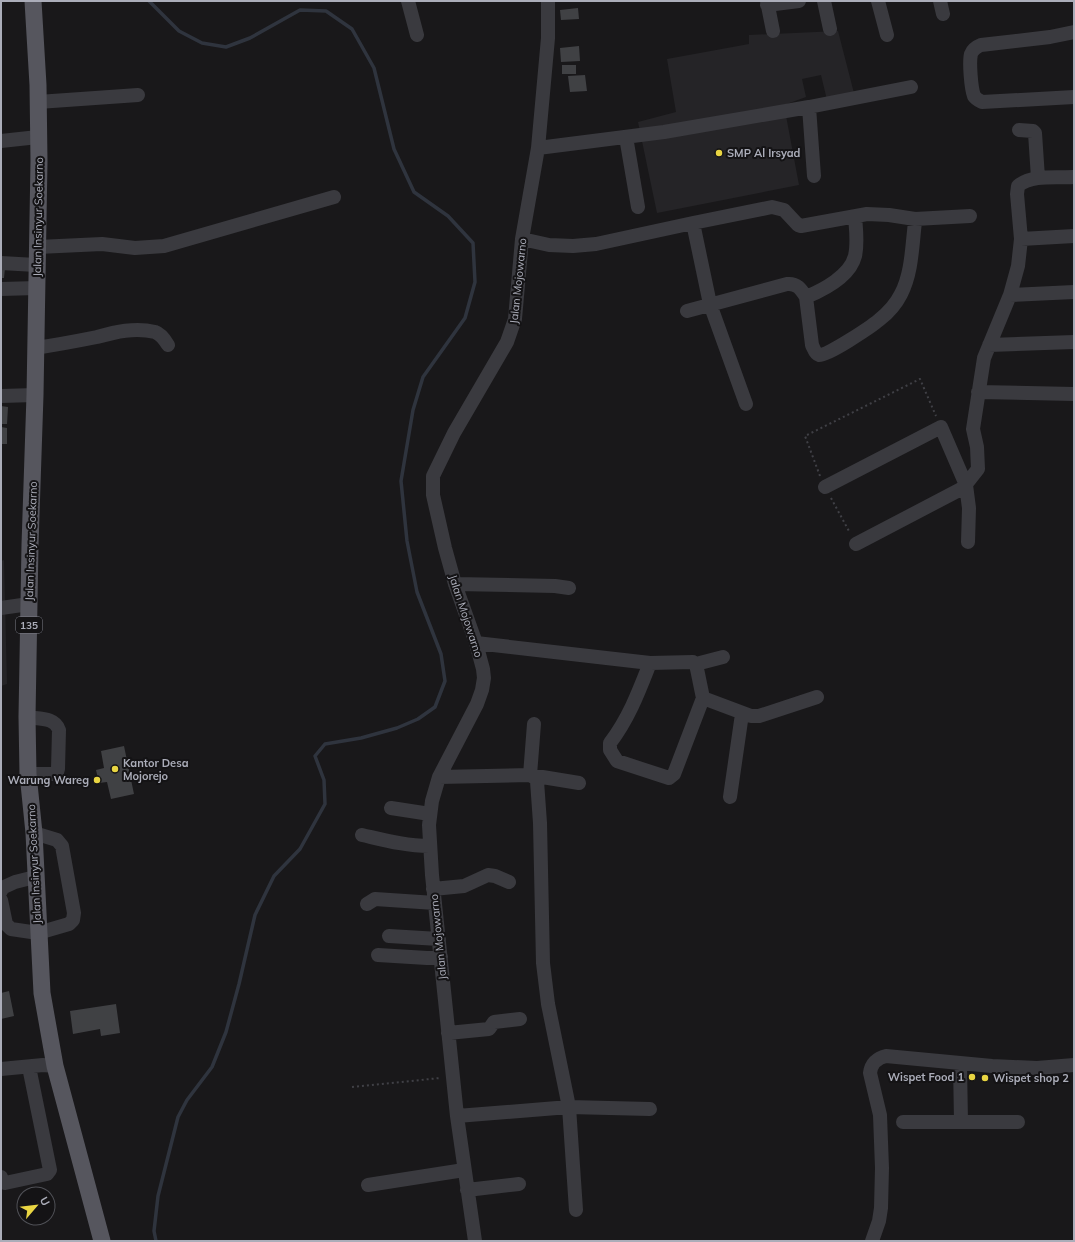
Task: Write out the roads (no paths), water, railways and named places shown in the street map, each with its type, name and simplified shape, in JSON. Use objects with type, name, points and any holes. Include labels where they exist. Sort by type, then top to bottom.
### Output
[{"type":"main road","name":"Jalan Insinyur Soekarno","points":[[33,1],[38,102],[38,247],[36,265],[35,395],[30,545],[27,717],[28,774],[34,833],[42,993],[55,1066],[102,1241]]},
{"type":"street","points":[[408,1],[417,35]]},
{"type":"street","name":"Jalan Mojowarno","points":[[475,1241],[457,1116],[429,846],[430,814],[438,777],[477,704],[484,678],[476,643],[455,584],[438,521],[433,495],[433,476],[454,433],[513,329],[517,304],[522,238],[538,148],[548,38],[548,1]]},
{"type":"street","points":[[773,31],[767,3],[799,1]]},
{"type":"street","points":[[824,1],[830,30]]},
{"type":"street","points":[[878,1],[887,35]]},
{"type":"street","points":[[1074,32],[1050,37],[981,45],[975,48],[972,52],[970,70],[974,95],[977,100],[982,102],[1074,97]]},
{"type":"street","points":[[538,148],[664,132],[809,107],[911,87]]},
{"type":"street","points":[[38,102],[138,95]]},
{"type":"street","points":[[809,107],[814,176]]},
{"type":"street","points":[[1019,130],[1032,131],[1035,133],[1038,178]]},
{"type":"street","points":[[1,140],[38,137]]},
{"type":"street","points":[[626,137],[638,206]]},
{"type":"street","points":[[856,544],[966,485],[978,469],[977,447],[973,428],[984,358],[1010,295],[1018,266],[1021,239],[1017,194],[1018,186],[1023,182],[1038,178],[1074,177]]},
{"type":"street","points":[[38,247],[102,244],[135,248],[164,246],[334,197]]},
{"type":"street","points":[[522,238],[549,245],[573,246],[596,244],[772,207],[784,210],[798,225],[801,226],[855,216],[875,214],[915,219],[970,216]]},
{"type":"street","points":[[806,297],[828,287],[850,268],[855,258],[857,243],[855,216]]},
{"type":"street","points":[[687,311],[791,283],[799,286],[806,297],[812,345],[815,353],[822,355],[879,321],[892,308],[901,294],[908,274],[916,222],[915,219]]},
{"type":"street","points":[[692,223],[710,304],[746,404]]},
{"type":"street","points":[[1021,239],[1074,236]]},
{"type":"street","points":[[1,263],[36,265]]},
{"type":"street","points":[[1,290],[37,288]]},
{"type":"street","points":[[1010,295],[1074,292]]},
{"type":"street","points":[[36,348],[129,330],[156,332],[162,336],[168,345]]},
{"type":"street","points":[[989,345],[1074,342]]},
{"type":"street","points":[[978,392],[1074,394]]},
{"type":"street","points":[[1,396],[35,395]]},
{"type":"street","points":[[825,487],[941,427],[966,485],[969,508],[968,542]]},
{"type":"street","points":[[455,584],[555,586],[569,588]]},
{"type":"street","points":[[1,608],[29,604]]},
{"type":"street","points":[[476,643],[650,663],[693,662],[696,664],[722,657]]},
{"type":"street","points":[[650,663],[633,706],[610,743],[610,750],[617,761],[669,778],[674,774],[703,698],[696,664]]},
{"type":"street","points":[[703,698],[742,714],[759,716],[817,697]]},
{"type":"street","points":[[730,797],[742,714]]},
{"type":"street","points":[[27,717],[53,721],[59,730],[57,772],[54,774],[28,774]]},
{"type":"street","points":[[530,775],[534,724]]},
{"type":"street","points":[[530,775],[537,781],[540,823],[543,963],[548,1004],[569,1106],[576,1210]]},
{"type":"street","points":[[438,777],[530,775],[579,783]]},
{"type":"street","points":[[391,808],[430,814]]},
{"type":"street","points":[[1,900],[6,924],[11,929],[38,932],[69,924],[73,920],[74,913],[62,846],[57,840],[34,833]]},
{"type":"street","points":[[362,835],[415,846],[429,846]]},
{"type":"street","points":[[433,889],[464,886],[488,875],[495,876],[509,882]]},
{"type":"street","points":[[1,891],[2,888],[14,882],[35,877]]},
{"type":"street","points":[[367,904],[375,899],[435,903]]},
{"type":"street","points":[[389,936],[439,939]]},
{"type":"street","points":[[378,955],[428,958],[441,957]]},
{"type":"street","points":[[448,1033],[488,1029],[494,1022],[520,1019]]},
{"type":"street","points":[[872,1241],[879,1222],[881,1208],[882,1168],[880,1115],[872,1082],[871,1067],[878,1059],[886,1056],[960,1064],[1037,1068],[1074,1064]]},
{"type":"street","points":[[960,1064],[961,1122]]},
{"type":"street","points":[[1,1069],[55,1066]]},
{"type":"street","points":[[1,1177],[2,1182],[5,1183],[47,1174],[50,1170],[29,1067]]},
{"type":"street","points":[[457,1116],[569,1106],[650,1109]]},
{"type":"street","points":[[902,1122],[1018,1122]]},
{"type":"street","points":[[368,1185],[464,1170]]},
{"type":"street","points":[[467,1190],[519,1184]]},
{"type":"waterway","points":[[149,1],[179,31],[202,43],[226,47],[250,38],[300,10],[326,11],[352,29],[374,68],[394,149],[414,192],[448,216],[473,243],[475,282],[465,318],[423,377],[413,410],[401,481],[407,541],[417,592],[441,654],[445,681],[435,707],[418,719],[397,728],[361,738],[325,744],[315,756],[324,780],[325,804],[300,849],[274,876],[255,915],[226,1032],[212,1067],[187,1100],[178,1117],[158,1196],[154,1231],[156,1241]]},
{"type":"place","name":"SMP Al Irsyad","points":[[719,153]]},
{"type":"place","name":"Kantor Desa Mojorejo","points":[[115,769]]},
{"type":"place","name":"Warung Wareg","points":[[97,780]]},
{"type":"place","name":"Wispet Food 1","points":[[972,1077]]},
{"type":"place","name":"Wispet shop 2","points":[[985,1078]]}]
